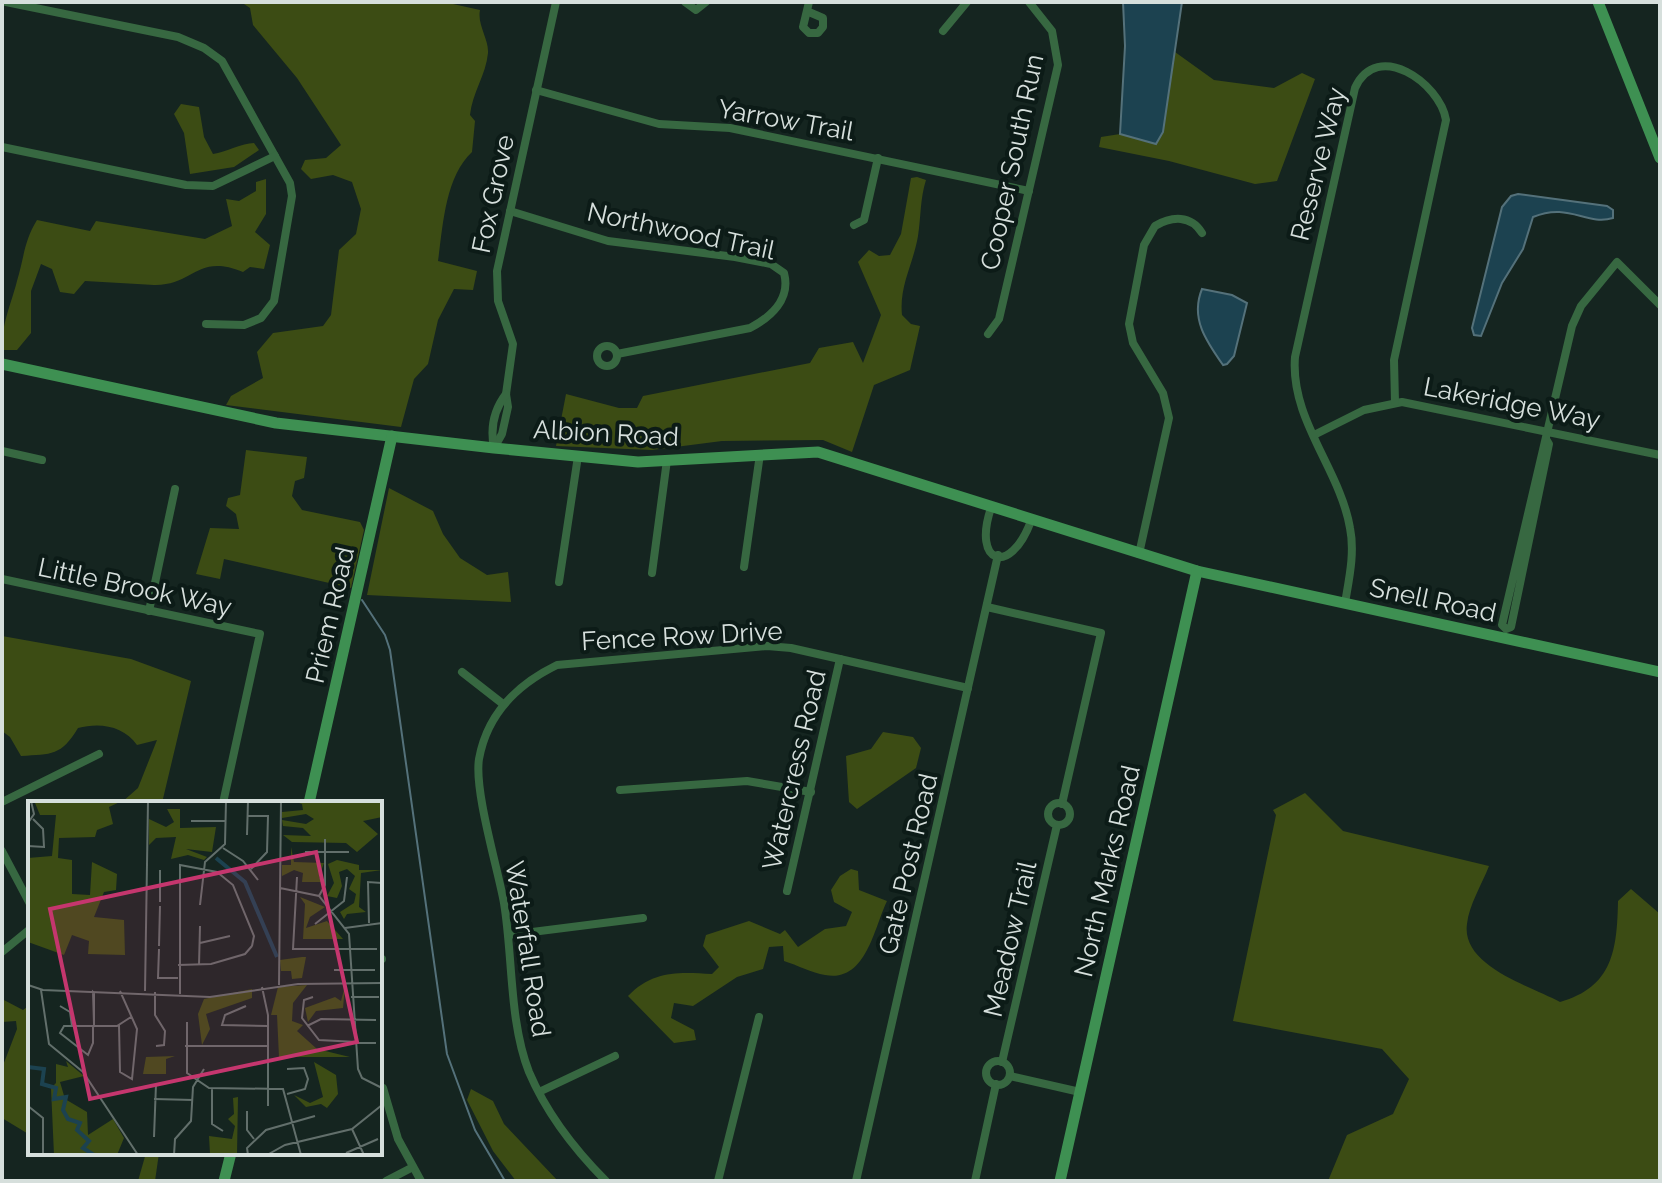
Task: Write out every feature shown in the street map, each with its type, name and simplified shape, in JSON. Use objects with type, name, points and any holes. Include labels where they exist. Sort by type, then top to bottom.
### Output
[{"type":"street","points":[[6,2],[178,37],[204,48],[222,61],[234,78],[290,183],[293,212],[274,301],[261,318],[244,325],[206,324]]},
{"type":"street","name":"Fox Grove","points":[[494,448],[491,433],[497,406],[506,394],[513,344],[498,301],[497,271],[556,2]]},
{"type":"street","points":[[685,2],[696,10],[706,2]]},
{"type":"street","points":[[809,2],[809,12]]},
{"type":"street","points":[[943,31],[967,2]]},
{"type":"street","name":"Cooper South Run","points":[[988,334],[999,319],[1058,55],[1052,31],[1029,2]]},
{"type":"street","points":[[1598,2],[1660,158]]},
{"type":"street","name":"Reserve Way","points":[[1345,603],[1352,550],[1350,526],[1295,383],[1296,347],[1355,88],[1366,73],[1385,65],[1398,68],[1428,86],[1439,99],[1446,120],[1395,354],[1395,402]]},
{"type":"street","name":"Yarrow Trail","points":[[536,90],[659,124],[730,128],[1029,191]]},
{"type":"street","points":[[2,147],[186,185],[213,186],[275,156]]},
{"type":"street","points":[[854,225],[864,220],[878,158]]},
{"type":"street","name":"Northwood Trail","points":[[510,211],[608,241],[747,259],[771,264],[784,273],[786,286],[780,303],[769,317],[750,328],[617,354]]},
{"type":"street","points":[[1139,554],[1169,418],[1163,393],[1131,338],[1130,307],[1144,245],[1155,226],[1180,219],[1194,223],[1202,233]]},
{"type":"street","points":[[1505,634],[1502,625],[1542,443],[1547,434],[1574,320],[1617,262],[1660,305]]},
{"type":"street","name":"Albion Road","points":[[2,364],[276,423],[494,448],[627,461],[802,451],[824,454],[1197,571]]},
{"type":"street","name":"Lakeridge Way","points":[[1314,435],[1364,410],[1395,402],[1428,405],[1547,434],[1660,455]]},
{"type":"street","name":"Priem Road","points":[[309,801],[392,436]]},
{"type":"street","points":[[2,451],[42,460]]},
{"type":"street","points":[[744,567],[760,454]]},
{"type":"street","points":[[559,582],[578,456]]},
{"type":"street","points":[[652,573],[667,460]]},
{"type":"street","points":[[149,611],[175,489]]},
{"type":"street","points":[[991,508],[983,535],[987,548],[998,555],[1009,555],[1018,549],[1031,521]]},
{"type":"street","name":"Gate Post Road","points":[[856,1181],[998,555]]},
{"type":"street","name":"Snell Road","points":[[1197,571],[1505,634],[1660,672]]},
{"type":"street","name":"North Marks Road","points":[[1060,1181],[1197,571]]},
{"type":"street","name":"Little Brook Way","points":[[2,579],[260,634],[223,801]]},
{"type":"street","name":"Meadow Trail","points":[[987,607],[1101,633],[1062,804],[1070,815],[1065,824],[1057,825],[1049,820],[1048,813],[1052,806],[1062,804]]},
{"type":"street","name":"Fence Row Drive","points":[[503,704],[526,680],[569,663],[767,646],[968,688]]},
{"type":"street","name":"Watercress Road","points":[[787,891],[840,659]]},
{"type":"street","points":[[462,672],[503,704]]},
{"type":"street","name":"Waterfall Road","points":[[503,704],[489,731],[479,761],[508,935],[520,1034],[528,1070],[539,1092],[564,1132],[606,1181]]},
{"type":"street","points":[[2,802],[99,754]]},
{"type":"street","points":[[620,790],[747,781],[811,792]]},
{"type":"street","name":"Meadow Trail","points":[[975,1181],[996,1084],[988,1079],[987,1071],[993,1063],[1002,1062],[1057,825]]},
{"type":"street","points":[[2,851],[28,900]]},
{"type":"street","points":[[508,935],[643,918]]},
{"type":"street","points":[[2,952],[28,931]]},
{"type":"street","points":[[718,1181],[759,1017]]},
{"type":"street","points":[[539,1092],[615,1056]]},
{"type":"street","points":[[996,1084],[1004,1083],[1010,1076],[1010,1069],[1002,1062]]},
{"type":"street","points":[[1010,1076],[1080,1092]]},
{"type":"street","points":[[383,1088],[398,1139],[421,1181]]},
{"type":"street","points":[[224,1181],[230,1155]]},
{"type":"street","points":[[386,1181],[413,1167]]},
{"type":"green space","points":[[241,2],[444,2],[480,10],[488,53],[471,107],[470,115],[475,121],[472,152],[463,162],[451,188],[438,261],[477,271],[473,290],[454,289],[438,320],[428,364],[414,379],[401,427],[226,405],[231,396],[263,378],[257,352],[273,333],[323,326],[331,315],[339,250],[356,234],[361,209],[352,182],[333,175],[311,179],[301,169],[305,160],[326,158],[341,145],[297,78],[253,25],[250,8]]},
{"type":"green space","points":[[1175,52],[1214,80],[1274,88],[1302,73],[1315,79],[1277,181],[1255,184],[1169,161],[1099,147],[1101,137],[1120,134],[1156,144],[1163,132]]},
{"type":"green space","points":[[181,104],[199,107],[204,137],[213,154],[249,143],[254,143],[259,150],[234,167],[190,174],[184,133],[174,114]]},
{"type":"green space","points":[[911,178],[926,180],[916,247],[904,285],[902,304],[902,315],[911,324],[920,326],[910,370],[874,385],[852,452],[823,440],[722,441],[652,450],[556,446],[566,394],[619,408],[637,408],[643,396],[810,363],[819,348],[853,342],[863,363],[881,315],[858,262],[869,250],[879,256],[890,255],[901,234]]},
{"type":"green space","points":[[266,179],[266,214],[255,232],[270,245],[264,269],[250,267],[243,272],[215,266],[178,281],[154,285],[85,281],[74,294],[60,292],[52,269],[41,264],[31,291],[31,333],[17,350],[2,350],[7,315],[27,242],[37,220],[90,231],[96,221],[205,239],[232,226],[226,199],[239,201],[256,191],[256,182]]},
{"type":"green space","points":[[246,450],[307,457],[304,478],[295,481],[292,496],[302,510],[360,522],[364,530],[351,588],[224,559],[220,579],[196,574],[210,528],[239,529],[236,514],[226,506],[228,498],[240,495]]},
{"type":"green space","points":[[389,488],[433,511],[443,534],[460,558],[487,575],[508,572],[511,602],[367,595]]},
{"type":"green space","points":[[2,636],[131,659],[191,681],[162,801],[123,801],[138,788],[157,740],[137,745],[125,733],[111,727],[86,726],[78,728],[66,744],[55,752],[21,756],[10,737],[2,731]]},
{"type":"green space","points":[[883,732],[913,737],[921,748],[916,768],[857,809],[849,802],[846,756],[871,749]]},
{"type":"green space","points":[[1305,793],[1343,831],[1489,866],[1470,909],[1468,939],[1475,952],[1500,973],[1560,1002],[1591,987],[1601,976],[1613,951],[1618,901],[1631,889],[1660,914],[1660,1181],[1328,1181],[1347,1135],[1393,1114],[1409,1079],[1382,1049],[1233,1021],[1276,815],[1273,810]]},
{"type":"green space","points":[[851,869],[858,871],[859,890],[887,901],[866,951],[850,971],[839,975],[815,973],[784,961],[783,946],[769,947],[763,969],[737,977],[693,1006],[674,1003],[671,1018],[694,1030],[696,1040],[674,1043],[628,996],[647,981],[667,974],[712,974],[719,967],[703,946],[706,935],[749,921],[780,934],[785,930],[798,947],[825,929],[846,926],[852,912],[834,902],[831,890],[840,876]]},
{"type":"green space","points":[[2,999],[23,1010],[28,1006],[28,1134],[2,1118],[2,1068],[17,1029],[16,1021],[2,1022]]},
{"type":"green space","points":[[471,1089],[493,1101],[504,1124],[558,1181],[516,1181],[493,1151],[467,1100]]},
{"type":"green space","points":[[145,1155],[159,1155],[155,1181],[138,1181]]},
{"type":"water","points":[[1123,2],[1182,2],[1163,132],[1156,144],[1120,134],[1125,46]]},
{"type":"water","points":[[1518,194],[1607,206],[1613,210],[1613,218],[1603,220],[1557,212],[1533,217],[1523,249],[1502,283],[1481,336],[1474,335],[1472,328],[1502,207],[1511,196]]},
{"type":"water","points":[[1202,289],[1232,295],[1247,303],[1234,356],[1227,364],[1223,365],[1202,329],[1198,310]]},
{"type":"waterway","points":[[362,600],[385,635],[390,650],[447,1054],[475,1130],[505,1181]]}]
